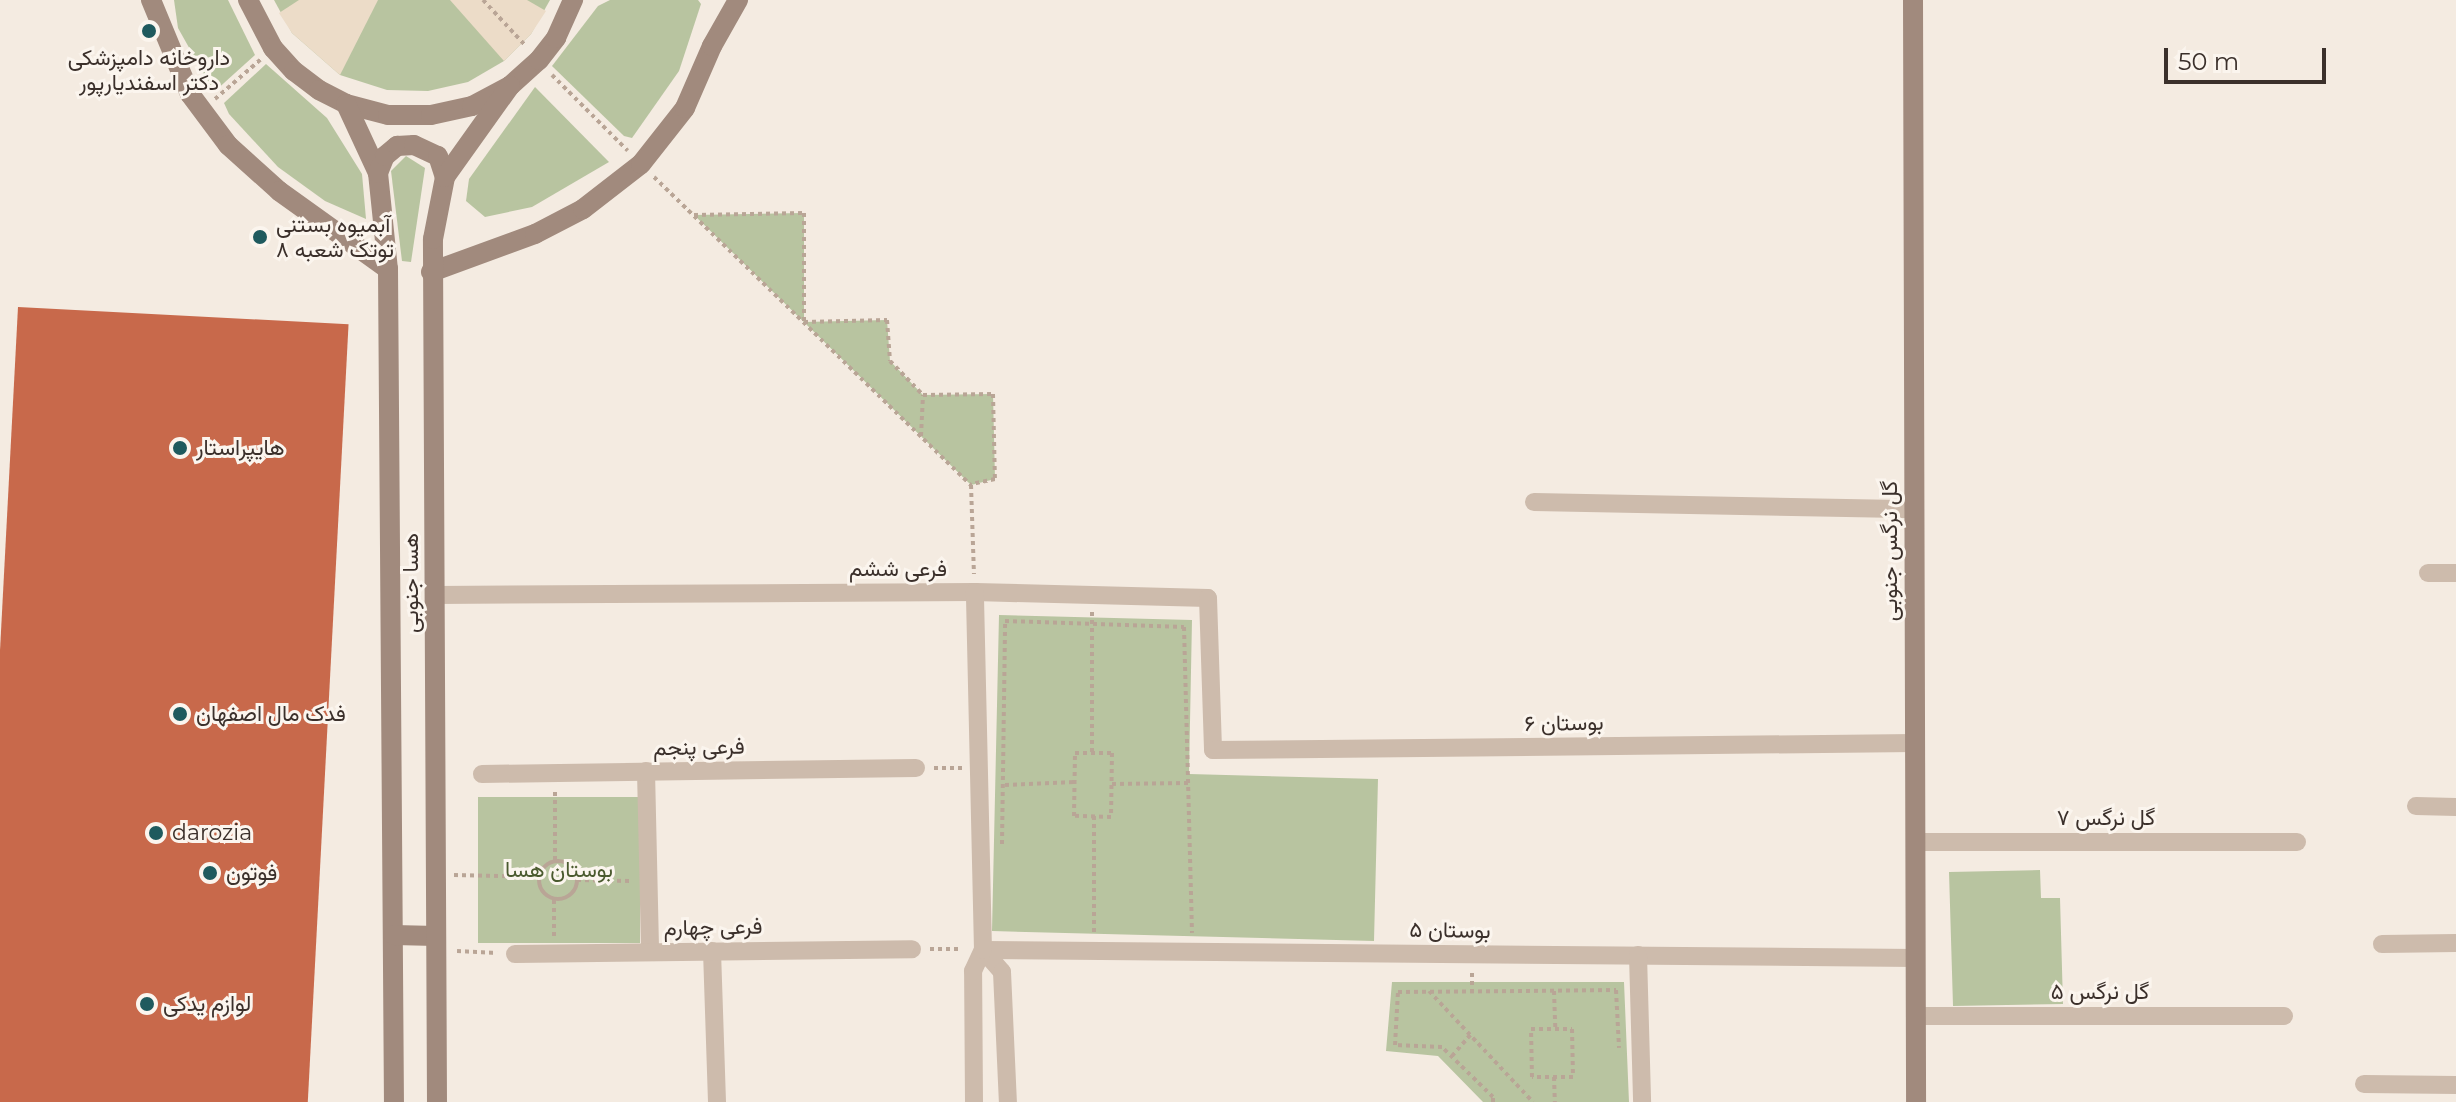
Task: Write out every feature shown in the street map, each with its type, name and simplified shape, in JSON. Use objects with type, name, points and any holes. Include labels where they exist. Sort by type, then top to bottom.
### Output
[{"type":"main road","points":[[151,0],[164,37],[201,111],[228,145],[279,191],[388,269]]},
{"type":"main road","points":[[248,0],[273,48],[294,71],[346,104],[388,115],[431,115],[472,106],[510,86],[539,60],[571,7],[592,0]]},
{"type":"main road","points":[[431,272],[535,234],[583,209],[641,164],[685,108],[718,33],[738,0]]},
{"type":"main road","name":"گل نرگس جنوبی","points":[[1913,0],[1916,1102]]},
{"type":"main road","name":"هسا جنوبی","points":[[437,1102],[431,272],[445,177],[510,86]]},
{"type":"main road","name":"هسا جنوبی","points":[[346,104],[378,173],[388,269],[394,1102]]},
{"type":"main road","points":[[378,173],[385,156],[397,146],[414,145],[438,156],[445,177]]},
{"type":"main road","points":[[394,935],[436,943]]},
{"type":"street","points":[[1534,502],[1914,509]]},
{"type":"street","points":[[2428,573],[2456,573]]},
{"type":"street","points":[[974,1102],[973,971],[983,950],[975,592]]},
{"type":"street","name":"فرعی ششم","points":[[435,595],[975,592],[1208,598],[1213,750]]},
{"type":"street","name":"بوستان ۶","points":[[1213,750],[1915,743]]},
{"type":"street","name":"فرعی پنجم","points":[[482,774],[916,768]]},
{"type":"street","points":[[646,771],[650,952]]},
{"type":"street","points":[[2416,806],[2456,807]]},
{"type":"street","name":"گل نرگس ۷","points":[[1915,842],[2297,842]]},
{"type":"street","points":[[2382,944],[2456,943]]},
{"type":"street","name":"فرعی چهارم","points":[[515,954],[912,949]]},
{"type":"street","points":[[983,950],[1002,972],[1008,1102]]},
{"type":"street","name":"بوستان ۵","points":[[983,950],[1916,958]]},
{"type":"street","points":[[712,951],[717,1102]]},
{"type":"street","points":[[1638,955],[1642,1102]]},
{"type":"street","name":"گل نرگس ۵","points":[[1916,1016],[2284,1016]]},
{"type":"street","points":[[2364,1084],[2456,1085]]},
{"type":"path","points":[[483,0],[641,164],[971,485],[975,592]]},
{"type":"path","points":[[201,111],[273,48]]},
{"type":"path","points":[[694,215],[804,213],[804,322]]},
{"type":"path","points":[[804,322],[887,320],[890,361],[923,395],[993,394],[995,479],[971,485]]},
{"type":"path","points":[[921,436],[923,395]]},
{"type":"path","points":[[1092,618],[1092,753]]},
{"type":"path","points":[[1002,858],[1005,621],[1184,627],[1193,936]]},
{"type":"path","points":[[1075,753],[1092,753],[1112,753],[1111,817],[1074,816],[1075,753]]},
{"type":"path","points":[[916,768],[979,768]]},
{"type":"path","points":[[979,789],[1075,782]]},
{"type":"path","points":[[1112,784],[1188,783]]},
{"type":"path","points":[[555,797],[555,861]]},
{"type":"path","points":[[1094,816],[1094,934]]},
{"type":"path","points":[[554,899],[544,893],[539,877],[545,866],[555,861],[567,864],[577,880]]},
{"type":"path","points":[[478,876],[539,877]]},
{"type":"path","points":[[577,880],[640,881]]},
{"type":"path","points":[[554,899],[572,892],[577,880]]},
{"type":"path","points":[[554,899],[554,943]]},
{"type":"path","points":[[436,943],[515,954]]},
{"type":"path","points":[[912,949],[983,950]]},
{"type":"path","points":[[1554,990],[1555,1029]]},
{"type":"path","points":[[1493,1102],[1493,1097],[1442,1047],[1395,1045],[1398,992],[1616,990]]},
{"type":"path","points":[[1429,991],[1533,1102]]},
{"type":"path","points":[[1531,1029],[1572,1029],[1573,1077],[1554,1077],[1532,1077],[1531,1029]]},
{"type":"path","points":[[1452,1056],[1470,1035]]},
{"type":"path","points":[[1554,1077],[1555,1102]]},
{"type":"green space","points":[[174,0],[228,0],[255,55],[214,92],[178,28]]},
{"type":"green space","points":[[274,0],[550,0],[531,34],[504,61],[468,82],[428,91],[387,90],[340,75],[292,33]]},
{"type":"green space","points":[[610,0],[698,0],[701,4],[679,71],[632,138],[624,136],[552,66],[598,6]]},
{"type":"green space","points":[[266,64],[327,118],[362,174],[366,219],[325,201],[278,167],[229,114],[224,103]]},
{"type":"green space","points":[[535,87],[609,162],[532,207],[485,217],[466,201],[469,179]]},
{"type":"green space","points":[[406,156],[425,168],[411,262],[402,261],[391,171]]},
{"type":"green space","points":[[804,213],[804,322],[887,320],[890,361],[923,395],[993,394],[995,479],[971,485],[694,215]]},
{"type":"green space","points":[[999,615],[1192,620],[1189,774],[1378,779],[1374,941],[992,931]]},
{"type":"green space","name":"بوستان هسا","points":[[478,797],[640,797],[640,943],[478,943]]},
{"type":"green space","points":[[2040,870],[2041,898],[2060,898],[2063,1004],[1953,1006],[1949,872]]},
{"type":"green space","points":[[1392,982],[1624,982],[1629,1102],[1483,1102],[1438,1056],[1386,1051]]},
{"type":"shaded area","points":[[299,0],[378,0],[340,75],[292,33],[279,13]]},
{"type":"shaded area","points":[[450,0],[527,0],[546,11],[531,34],[504,61]]},
{"type":"building","name":"فدک مال اصفهان","points":[[18,307],[349,324],[308,1102],[0,1102],[0,650]]},
{"type":"place","name":"داروخانه دامپزشکی دکتر اسفندیارپور","points":[[149,31]]},
{"type":"place","name":"آبمیوه بستنی توتک شعبه ۸","points":[[260,237]]},
{"type":"place","name":"هایپراستار","points":[[180,448]]},
{"type":"place","name":"فدک مال اصفهان","points":[[180,714]]},
{"type":"place","name":"darozia","points":[[156,833]]},
{"type":"place","name":"فوتون","points":[[210,873]]},
{"type":"place","name":"لوازم یدکی","points":[[147,1004]]}]
